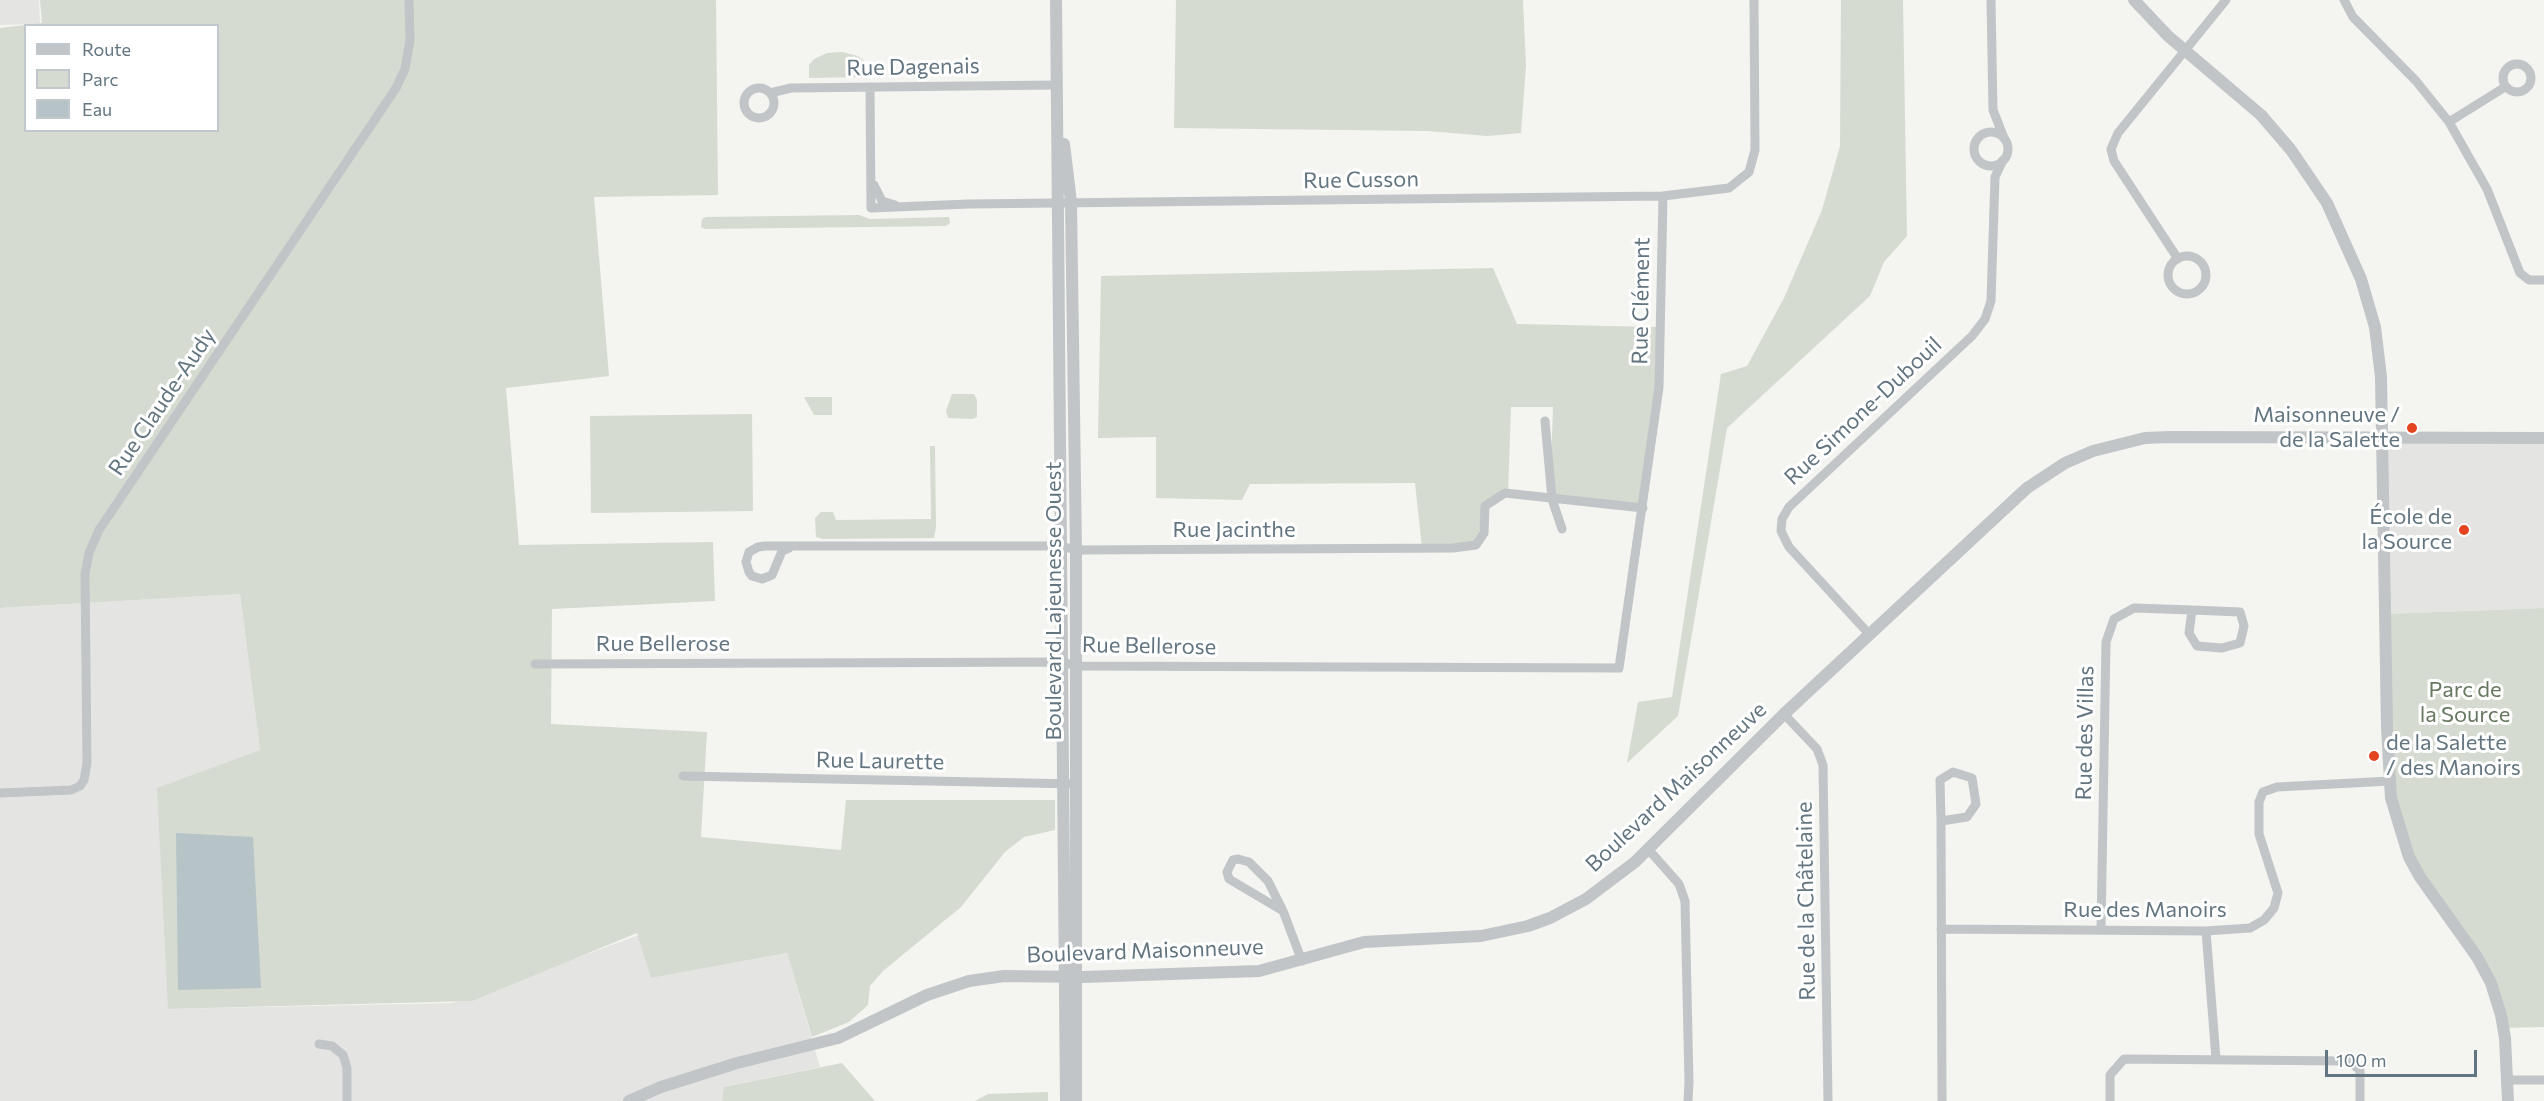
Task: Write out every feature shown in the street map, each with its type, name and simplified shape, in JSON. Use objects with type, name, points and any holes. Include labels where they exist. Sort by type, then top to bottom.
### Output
[{"type":"street","name":"Rue Claude-Audy","points":[[0,793],[71,790],[80,786],[84,780],[87,763],[85,574],[89,553],[99,530],[396,88],[405,69],[410,40],[409,0]]},
{"type":"street","name":"Boulevard Lajeunesse Ouest","points":[[1056,0],[1057,102],[1065,203],[1076,550],[1076,666],[1071,784],[1071,977],[1066,1101]]},
{"type":"street","points":[[1663,196],[1729,188],[1749,172],[1755,150],[1754,0]]},
{"type":"street","name":"Rue Simone-Dubouil","points":[[1869,634],[1789,547],[1781,531],[1782,519],[1789,507],[1972,336],[1985,320],[1991,301],[1995,177],[2008,150],[1993,110],[1991,0]]},
{"type":"street","points":[[2134,0],[2184,50],[2240,96],[2278,134],[2315,185],[2337,223],[2361,279],[2376,334],[2381,377],[2390,782],[2397,822],[2409,857],[2420,877],[2477,957],[2491,983],[2503,1022],[2508,1101]]},
{"type":"street","points":[[2178,259],[2114,161],[2111,149],[2118,133],[2226,0]]},
{"type":"street","points":[[2344,0],[2353,17],[2416,81],[2449,122],[2487,189],[2520,273],[2529,280],[2544,280]]},
{"type":"street","name":"Rue Dagenais","points":[[771,93],[790,88],[1057,85]]},
{"type":"street","name":"Rue Cusson","points":[[870,87],[871,208],[1065,203],[1663,196]]},
{"type":"street","points":[[2449,122],[2505,87]]},
{"type":"street","name":"Rue Simone-Dubouil","points":[[1993,110],[1976,142],[1974,152],[1991,177],[1994,190]]},
{"type":"street","points":[[1981,135],[1994,132],[2004,138]]},
{"type":"street","points":[[1983,163],[1992,166],[2003,160]]},
{"type":"street","name":"Rue Clément","points":[[1619,668],[1659,387],[1663,196]]},
{"type":"street","name":"Boulevard Lajeunesse Ouest","points":[[1065,203],[1061,546],[1063,662],[1071,784]]},
{"type":"street","points":[[2194,258],[2202,265],[2204,281],[2197,290],[2186,294],[2175,290],[2171,285],[2168,273],[2173,262],[2178,259],[2194,258]]},
{"type":"street","points":[[1545,421],[1551,498],[1562,529]]},
{"type":"street","name":"Boulevard Maisonneuve","points":[[629,1101],[661,1087],[726,1067],[838,1038],[927,995],[957,984],[997,977],[1071,977],[1269,970],[1364,942],[1481,936],[1527,926],[1560,914],[1586,899],[1648,849],[1784,714],[2027,488],[2058,467],[2093,451],[2158,437],[2544,438]]},
{"type":"street","name":"Rue Jacinthe","points":[[789,548],[782,551],[772,575],[762,579],[748,572],[747,557],[753,549],[765,546],[789,548],[1061,546],[1076,550],[1453,548],[1476,545],[1484,533],[1485,506],[1505,493],[1643,508]]},
{"type":"street","name":"Rue des Villas","points":[[2100,930],[2106,642],[2114,619],[2134,608],[2192,610],[2240,612],[2244,626],[2240,643],[2222,648],[2197,646],[2189,633],[2192,610]]},
{"type":"street","name":"Rue Bellerose","points":[[535,664],[1063,662],[1076,666],[1619,668]]},
{"type":"street","name":"Rue de la Châtelaine","points":[[1784,714],[1817,749],[1823,765],[1828,1101]]},
{"type":"street","points":[[1941,821],[1967,817],[1976,804],[1972,778],[1953,772],[1940,780],[1942,1101]]},
{"type":"street","name":"Rue Laurette","points":[[683,776],[1071,784]]},
{"type":"street","name":"Rue des Manoirs","points":[[1941,929],[2206,931],[2250,928],[2265,920],[2274,908],[2278,893],[2259,834],[2259,802],[2263,792],[2277,787],[2390,782]]},
{"type":"street","points":[[1648,849],[1678,884],[1685,901],[1690,1091],[1688,1101]]},
{"type":"street","points":[[1283,911],[1229,879],[1227,872],[1233,860],[1244,859],[1255,867],[1271,886],[1283,911],[1302,961]]},
{"type":"street","points":[[2206,931],[2216,1059]]},
{"type":"street","name":"Boulevard Lajeunesse Ouest","points":[[1071,977],[1076,1101]]},
{"type":"street","points":[[319,1044],[333,1046],[343,1055],[347,1068],[348,1101]]},
{"type":"street","points":[[2110,1101],[2110,1075],[2124,1059],[2348,1060],[2360,1070],[2360,1101]]},
{"type":"street","points":[[2507,1080],[2544,1080]]},
{"type":"shaded area","points":[[0,0],[39,0],[40,24],[0,25]]},
{"type":"shaded area","name":"École de la Source","points":[[2544,438],[2544,608],[2385,614],[2382,439]]},
{"type":"shaded area","points":[[240,594],[260,750],[168,1009],[453,1003],[639,935],[651,978],[787,953],[820,1067],[724,1087],[722,1101],[0,1101],[0,608]]},
{"type":"green space","points":[[40,0],[716,0],[718,195],[594,197],[609,376],[506,388],[519,545],[713,542],[715,601],[552,609],[551,724],[707,732],[701,837],[841,850],[846,800],[1055,800],[1055,830],[1024,837],[1005,852],[961,907],[883,971],[870,986],[868,1005],[849,1022],[812,1037],[787,953],[651,978],[637,933],[472,1001],[168,1009],[157,788],[260,750],[240,594],[0,608],[0,28],[24,25],[24,132],[219,132],[219,24],[34,24],[42,23]]},
{"type":"green space","points":[[1176,0],[1523,0],[1526,66],[1521,133],[1487,136],[1427,131],[1174,128]]},
{"type":"green space","points":[[1841,0],[1903,0],[1907,236],[1884,262],[1870,296],[1727,428],[1678,716],[1627,763],[1638,702],[1672,697],[1721,374],[1747,366],[1784,298],[1822,210],[1840,146]]},
{"type":"green space","points":[[842,52],[858,56],[863,60],[868,69],[868,77],[809,78],[809,65],[814,59],[827,53]]},
{"type":"green space","points":[[859,215],[870,219],[949,217],[950,223],[946,226],[705,229],[701,227],[702,219],[706,217]]},
{"type":"green space","points":[[1493,268],[1517,324],[1656,327],[1659,384],[1643,508],[1550,495],[1553,407],[1511,407],[1508,494],[1485,508],[1476,544],[1422,548],[1415,483],[1250,484],[1242,500],[1156,498],[1156,437],[1098,438],[1101,276]]},
{"type":"green space","points":[[952,394],[974,394],[977,400],[977,417],[972,419],[948,418],[946,411]]},
{"type":"green space","points":[[804,397],[832,397],[832,415],[814,415]]},
{"type":"green space","points":[[752,414],[753,511],[591,513],[590,416]]},
{"type":"green space","points":[[930,446],[935,446],[936,527],[934,538],[824,539],[816,537],[815,518],[821,512],[833,512],[836,520],[931,519]]},
{"type":"green space","name":"Parc de la Source","points":[[2544,608],[2544,1027],[2503,1028],[2491,983],[2420,877],[2391,798],[2385,614]]},
{"type":"green space","points":[[842,1063],[875,1101],[722,1101],[724,1087]]},
{"type":"green space","points":[[1048,1092],[1048,1101],[975,1101],[988,1094]]},
{"type":"water","points":[[176,833],[253,837],[261,988],[178,990]]},
{"type":"place","name":"Maisonneuve / de la Salette","points":[[2412,428]]},
{"type":"place","name":"École de la Source","points":[[2464,530]]},
{"type":"place","name":"de la Salette / des Manoirs","points":[[2374,756]]}]
